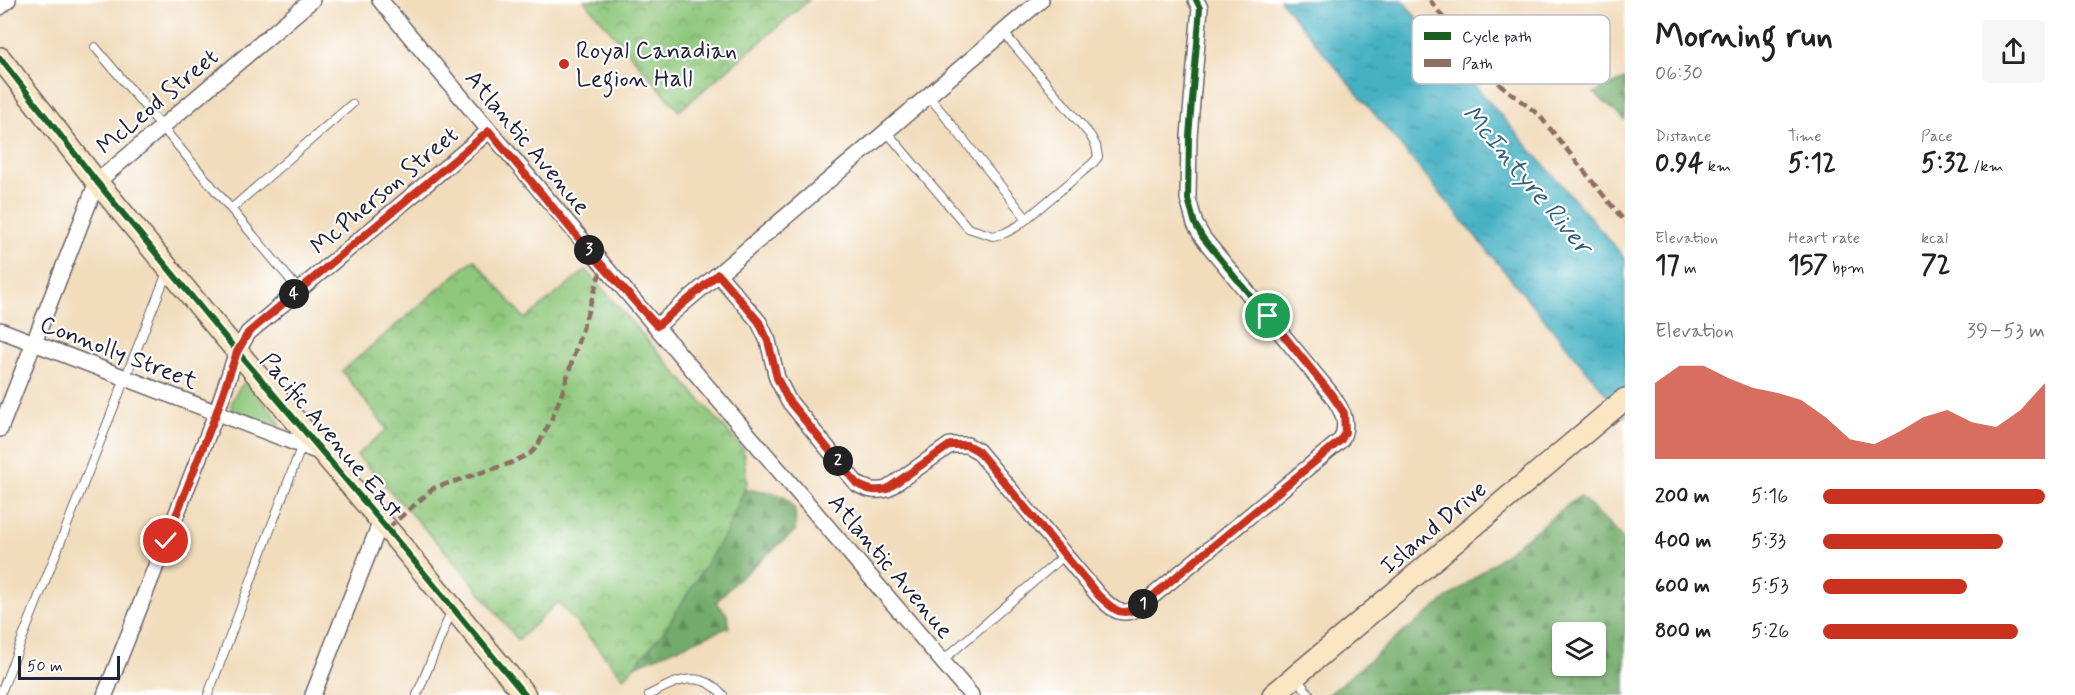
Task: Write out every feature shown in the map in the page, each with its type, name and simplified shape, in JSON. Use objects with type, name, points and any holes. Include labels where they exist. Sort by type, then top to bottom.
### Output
[{"type":"street","points":[[0,7],[8,0]]},
{"type":"street","name":"McLeod Street","points":[[0,429],[97,182],[312,0]]},
{"type":"street","name":"Atlantic Avenue","points":[[380,0],[591,253],[657,326],[971,695]]},
{"type":"street","points":[[657,326],[1041,0]]},
{"type":"street","points":[[718,274],[759,322],[768,341],[777,378],[788,400],[857,484],[867,490],[887,489],[950,445],[967,445],[978,451],[1099,596],[1113,609],[1123,613],[1137,609],[1341,440],[1345,432],[1344,413],[1331,394],[1203,238],[1191,212],[1188,200],[1189,136],[1200,8],[1196,0]]},
{"type":"street","name":"Pacific Avenue East","points":[[0,58],[97,182],[523,694]]},
{"type":"street","name":"McPherson Street","points":[[105,695],[216,414],[237,352],[248,333],[489,131]]},
{"type":"street","name":"Connolly Street","points":[[0,330],[324,454]]},
{"type":"street","name":"Island Drive","points":[[1274,695],[1625,399]]},
{"type":"street","points":[[313,695],[381,521]]},
{"type":"lane","points":[[886,131],[968,228],[993,236],[1005,233],[1027,219],[1098,157],[1096,146],[1090,135],[1003,32]]},
{"type":"lane","points":[[95,47],[299,290]]},
{"type":"lane","points":[[928,95],[1027,219]]},
{"type":"lane","points":[[231,209],[352,104]]},
{"type":"lane","points":[[0,695],[168,268]]},
{"type":"lane","points":[[208,695],[302,446]]},
{"type":"lane","points":[[942,661],[1065,555]]},
{"type":"lane","points":[[417,695],[453,608]]},
{"type":"lane","points":[[1296,676],[1310,695]]},
{"type":"lane","points":[[650,695],[682,679],[698,678],[719,690],[723,695]]},
{"type":"green space","points":[[584,0],[809,0],[679,111]]},
{"type":"green space","points":[[1625,79],[1625,120],[1594,93]]},
{"type":"green space","points":[[474,259],[525,319],[586,270],[743,449],[747,483],[727,531],[665,630],[624,678],[558,602],[518,640],[458,565],[357,455],[387,429],[342,371]]},
{"type":"green space","points":[[244,383],[250,385],[279,421],[279,426],[247,420],[234,412],[231,406],[233,399]]},
{"type":"green space","points":[[733,490],[769,492],[785,498],[795,512],[795,531],[734,583],[716,602],[727,614],[729,627],[624,670]]},
{"type":"green space","points":[[1580,496],[1625,541],[1625,695],[1328,695],[1391,642]]},
{"type":"water","name":"McIntyre River","points":[[1280,0],[1402,0],[1414,15],[1412,15],[1412,84],[1474,84],[1607,237],[1625,259],[1625,417]]},
{"type":"marked path","points":[[1430,0],[1441,15]]},
{"type":"marked path","points":[[1500,84],[1539,115],[1625,222]]},
{"type":"marked path","points":[[388,528],[434,488],[511,463],[531,453],[537,447],[561,396],[603,264]]},
{"type":"cycle path","points":[[718,274],[759,322],[768,341],[777,378],[788,400],[857,484],[872,490],[887,489],[950,445],[967,445],[978,451],[1099,596],[1120,612],[1137,609],[1341,440],[1345,427],[1344,416],[1331,394],[1203,238],[1195,224],[1188,199],[1189,136],[1200,8],[1196,0]]},
{"type":"cycle path","points":[[0,58],[97,182],[525,695]]},
{"type":"place","name":"Royal Canadian Legion Hall","points":[[564,64]]},
{"type":"route","points":[[166,541],[216,414],[237,352],[248,333],[489,131],[591,253],[657,326],[718,274],[759,322],[768,341],[777,378],[788,400],[857,484],[867,490],[887,489],[939,451],[950,445],[967,445],[978,451],[1099,596],[1113,609],[1123,613],[1137,609],[1341,440],[1345,432],[1344,413],[1268,316]]}]
